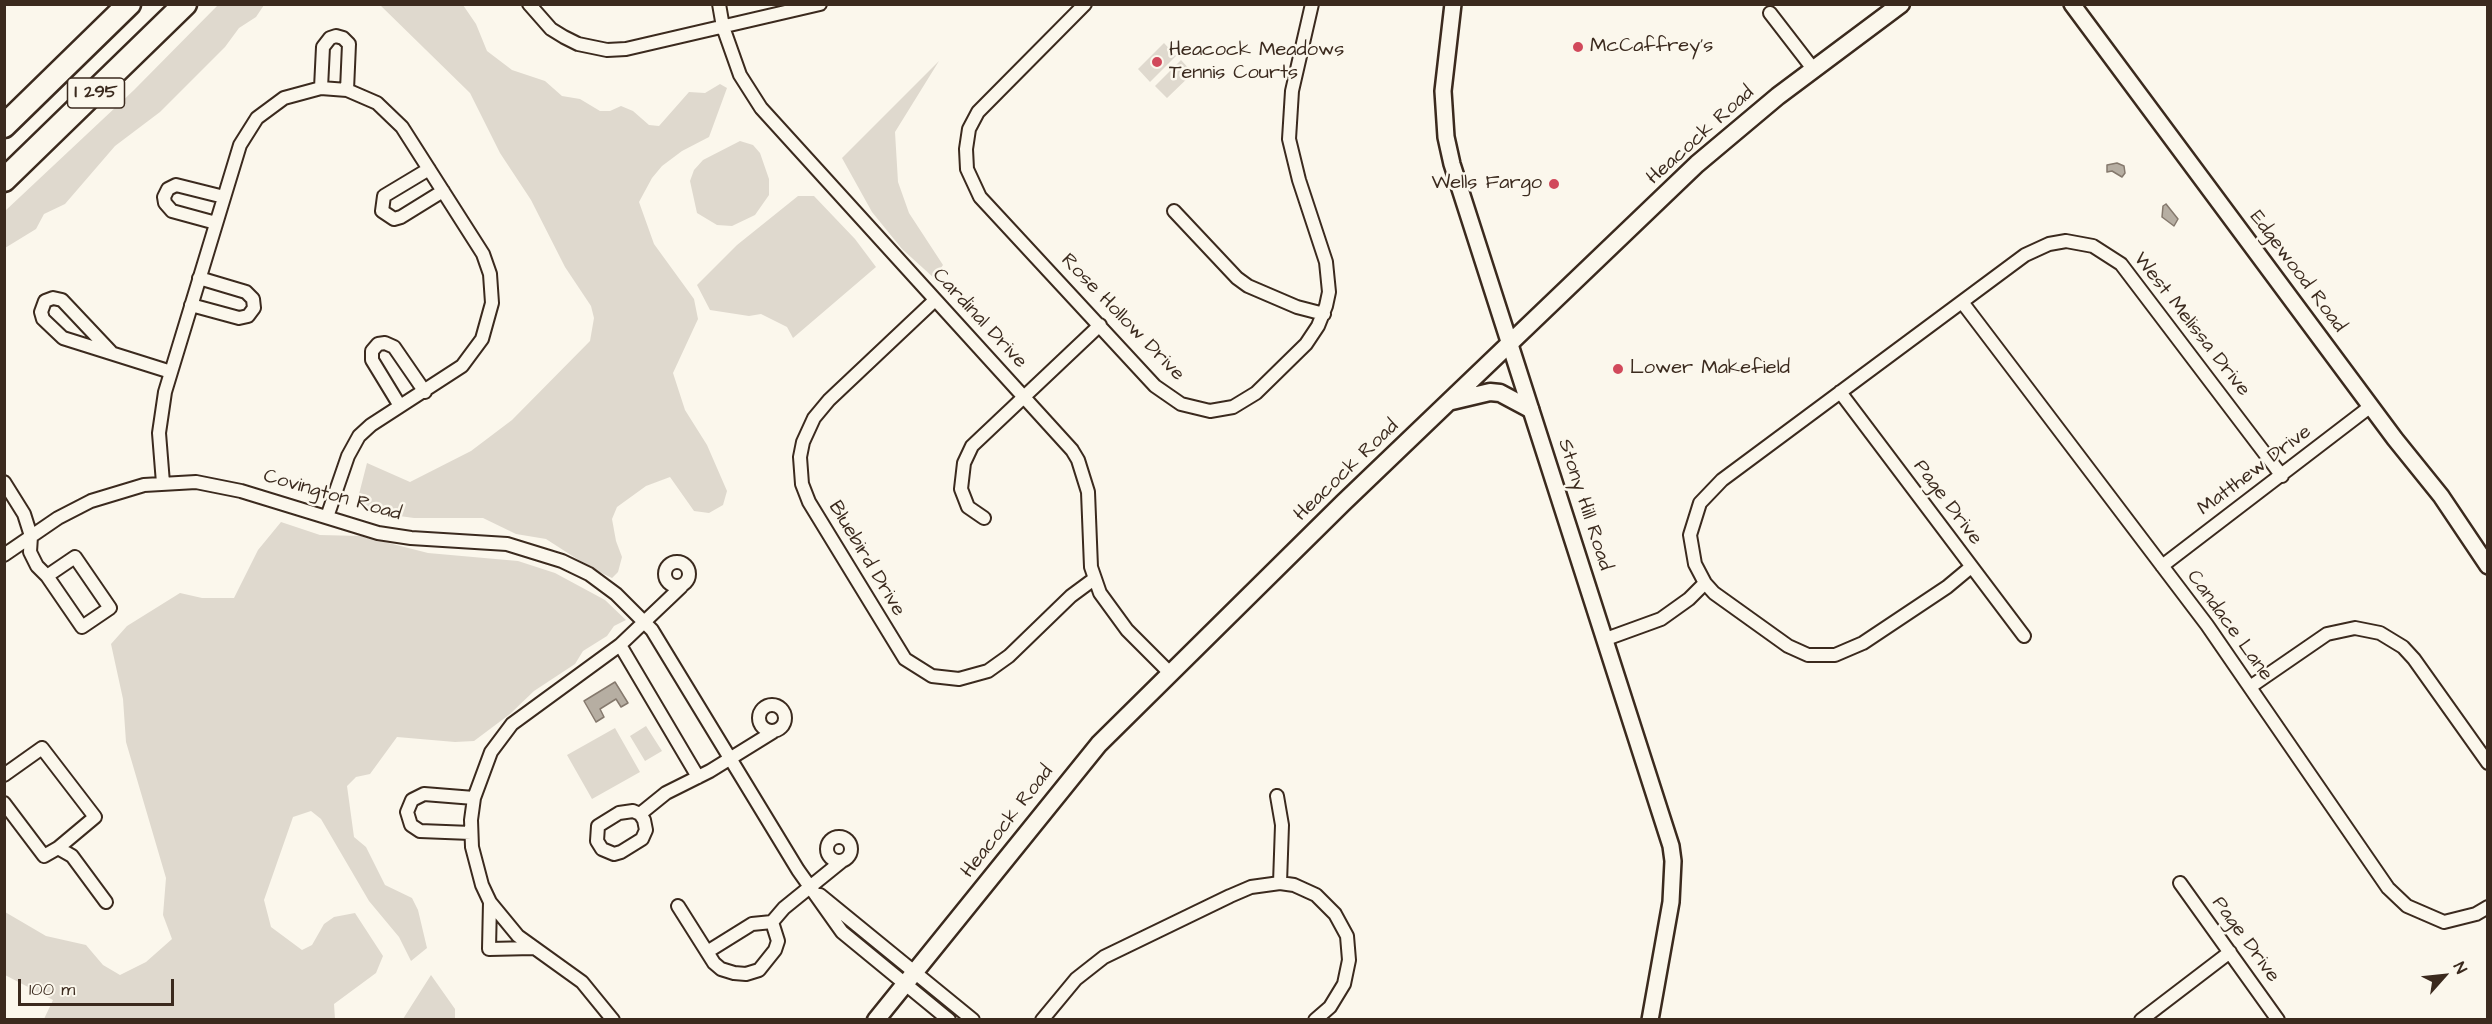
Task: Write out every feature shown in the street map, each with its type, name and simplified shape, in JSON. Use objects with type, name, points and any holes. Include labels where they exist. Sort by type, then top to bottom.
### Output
[{"type":"highway","name":"I 295","points":[[4,126],[129,4]]},
{"type":"highway","name":"I 295","points":[[4,180],[185,4]]},
{"type":"main road","name":"Heacock Road","points":[[876,1020],[1079,767],[1343,503],[1509,347],[1697,164],[1901,4]]},
{"type":"main road","points":[[1451,401],[1490,392],[1500,393],[1530,409]]},
{"type":"street","points":[[529,4],[551,29],[564,37],[578,44],[607,50],[626,50],[820,4]]},
{"type":"street","name":"Cardinal Drive","points":[[719,4],[723,27],[740,75],[761,108],[1023,397],[1059,433],[1078,460],[1088,492],[1089,548],[1094,579],[1108,607],[1171,674]]},
{"type":"street","name":"Rose Hollow Drive","points":[[1085,4],[978,112],[969,129],[966,158],[970,179],[980,197],[1163,393],[1189,408],[1210,411],[1233,407],[1256,393],[1306,344],[1324,314],[1329,292],[1326,262],[1292,155],[1288,125],[1292,91],[1312,4]]},
{"type":"street","name":"Stony Hill Road","points":[[1453,4],[1443,91],[1446,136],[1509,347],[1664,818],[1673,861],[1671,902],[1650,1020]]},
{"type":"street","name":"Edgewood Road","points":[[2072,4],[2371,406],[2441,496],[2487,566]]},
{"type":"street","points":[[1770,13],[1814,70]]},
{"type":"street","points":[[321,87],[323,47],[326,41],[336,36],[343,38],[349,44],[347,90]]},
{"type":"street","points":[[163,483],[159,445],[160,413],[240,145],[257,118],[284,98],[321,87],[347,90],[360,94],[389,112],[402,127],[483,255],[490,274],[492,303],[487,327],[477,348],[456,371],[371,425],[353,444],[327,517]]},
{"type":"street","points":[[429,169],[384,196],[382,210],[394,219],[401,217],[443,191]]},
{"type":"street","points":[[216,224],[172,212],[167,207],[164,197],[168,189],[176,185],[224,197]]},
{"type":"street","points":[[1174,211],[1248,286],[1297,307],[1324,314]]},
{"type":"street","name":"West Melissa Drive","points":[[1705,583],[1695,564],[1690,535],[1703,499],[1722,480],[2025,255],[2040,247],[2066,242],[2100,249],[2121,264],[2282,476]]},
{"type":"street","points":[[191,306],[239,318],[248,316],[254,308],[253,299],[246,292],[199,278]]},
{"type":"street","points":[[112,352],[62,300],[53,298],[45,301],[41,308],[43,319],[63,338],[171,372]]},
{"type":"street","name":"Bluebird Drive","points":[[935,300],[829,400],[814,418],[803,442],[800,457],[802,484],[809,502],[905,659],[932,676],[958,680],[973,677],[994,668],[1071,596],[1094,579]]},
{"type":"street","name":"Candace Lane","points":[[1962,302],[2162,566],[2250,687],[2388,888],[2407,906],[2444,922],[2476,914],[2487,907]]},
{"type":"street","points":[[984,518],[970,510],[964,500],[960,477],[964,463],[980,436],[1100,326]]},
{"type":"street","points":[[400,406],[372,360],[372,351],[378,344],[385,343],[394,347],[425,392]]},
{"type":"street","name":"Page Drive","points":[[1840,393],[2024,636]]},
{"type":"street","name":"Matthew Drive","points":[[2162,566],[2371,406]]},
{"type":"street","points":[[4,482],[24,514],[31,536],[30,552],[37,566],[47,576],[82,627],[110,608],[75,557],[47,576]]},
{"type":"street","name":"Covington Road","points":[[4,555],[31,536],[91,501],[127,489],[163,483],[218,485],[389,534],[430,540],[492,542],[540,552],[597,579],[645,621],[671,657],[810,887],[842,932],[909,977]]},
{"type":"street","points":[[1606,639],[1661,619],[1689,599],[1705,583],[1788,646],[1800,653],[1824,656],[1847,651],[1863,643],[1947,587],[1971,567]]},
{"type":"street","points":[[612,1020],[582,982],[533,948],[509,927],[490,902],[477,872],[471,833],[474,798],[491,752],[512,724],[620,645],[681,587]]},
{"type":"street","points":[[2250,687],[2327,634],[2355,628],[2380,633],[2403,647],[2414,659],[2487,763]]},
{"type":"street","points":[[620,645],[698,777]]},
{"type":"street","points":[[640,814],[656,800],[773,732]]},
{"type":"street","points":[[4,776],[42,748],[95,817],[58,848],[44,856],[4,802]]},
{"type":"street","points":[[471,833],[420,831],[411,825],[407,812],[412,800],[424,794],[474,798]]},
{"type":"street","points":[[1277,796],[1282,825],[1280,883]]},
{"type":"street","points":[[58,848],[72,856],[106,903]]},
{"type":"street","points":[[707,952],[752,924],[772,922],[842,861]]},
{"type":"street","points":[[1042,1020],[1076,979],[1104,957],[1251,887],[1280,883],[1294,885],[1316,895],[1335,914],[1347,936],[1349,960],[1344,984],[1330,1007],[1315,1020]]},
{"type":"street","name":"Page Drive","points":[[2180,883],[2278,1020]]},
{"type":"street","points":[[490,902],[489,949],[533,948]]},
{"type":"street","points":[[678,906],[707,952],[721,969],[734,973],[753,973],[775,950],[778,941],[772,922]]},
{"type":"street","points":[[2141,1020],[2230,952]]},
{"type":"street","points":[[909,977],[949,1020]]},
{"type":"street","points":[[909,977],[973,1020]]},
{"type":"shaded area","points":[[218,5],[264,5],[256,17],[239,28],[225,47],[160,112],[115,146],[65,204],[44,214],[36,229],[5,248],[5,211],[134,90]]},
{"type":"shaded area","points":[[380,5],[463,5],[476,24],[487,51],[512,70],[545,81],[562,96],[580,99],[600,111],[610,111],[621,106],[633,111],[649,125],[659,126],[689,92],[705,93],[720,84],[727,88],[709,137],[682,151],[662,166],[652,178],[639,202],[654,244],[694,299],[698,319],[673,373],[685,410],[707,445],[727,491],[723,505],[709,513],[694,511],[670,477],[646,486],[617,507],[612,519],[622,557],[618,572],[612,578],[591,568],[546,539],[516,534],[483,518],[414,518],[392,515],[357,502],[367,463],[410,482],[471,451],[512,420],[590,341],[594,318],[591,306],[565,267],[531,200],[500,153],[470,93]]},
{"type":"shaded area","name":"Heacock Meadows Tennis Courts","points":[[1164,43],[1176,56],[1150,82],[1138,69]]},
{"type":"shaded area","name":"Heacock Meadows Tennis Courts","points":[[1181,60],[1193,73],[1167,98],[1155,86]]},
{"type":"shaded area","points":[[939,61],[895,132],[898,182],[909,213],[943,265],[934,278],[902,249],[872,212],[842,158]]},
{"type":"shaded area","points":[[740,141],[753,145],[760,153],[769,179],[769,195],[755,215],[732,226],[717,225],[697,213],[690,181],[694,170],[703,160]]},
{"type":"shaded area","points":[[2117,163],[2124,166],[2125,173],[2122,177],[2112,171],[2107,172],[2107,165]]},
{"type":"shaded area","points":[[798,196],[814,196],[855,239],[876,267],[793,338],[787,327],[761,314],[749,316],[710,310],[697,285],[737,245]]},
{"type":"shaded area","points":[[2166,204],[2178,219],[2174,226],[2162,217],[2163,206]]},
{"type":"shaded area","points":[[281,522],[320,535],[361,536],[428,553],[518,561],[555,573],[605,600],[626,620],[614,626],[607,636],[583,651],[575,664],[534,691],[510,714],[474,741],[455,742],[397,737],[370,774],[356,777],[347,786],[354,837],[366,847],[385,885],[412,898],[418,910],[427,948],[411,961],[399,937],[369,901],[321,819],[311,811],[293,817],[264,900],[271,927],[302,950],[312,945],[324,924],[334,917],[355,913],[383,956],[376,973],[334,1004],[335,1019],[44,1019],[53,1000],[5,975],[5,912],[46,936],[86,945],[103,965],[120,975],[146,962],[172,939],[163,915],[166,878],[126,742],[123,699],[111,644],[127,626],[180,593],[202,598],[234,598],[258,550]]},
{"type":"shaded area","points":[[615,682],[628,703],[621,707],[616,699],[600,709],[604,717],[596,722],[584,701]]},
{"type":"shaded area","points":[[646,726],[662,751],[645,761],[630,736]]},
{"type":"shaded area","points":[[615,728],[640,772],[592,799],[567,755]]},
{"type":"shaded area","points":[[431,975],[455,1009],[455,1019],[403,1019]]},
{"type":"place","name":"McCaffrey's","points":[[1578,47]]},
{"type":"place","name":"Heacock Meadows Tennis Courts","points":[[1157,62]]},
{"type":"place","name":"Wells Fargo","points":[[1554,184]]},
{"type":"place","name":"Lower Makefield","points":[[1618,369]]}]
